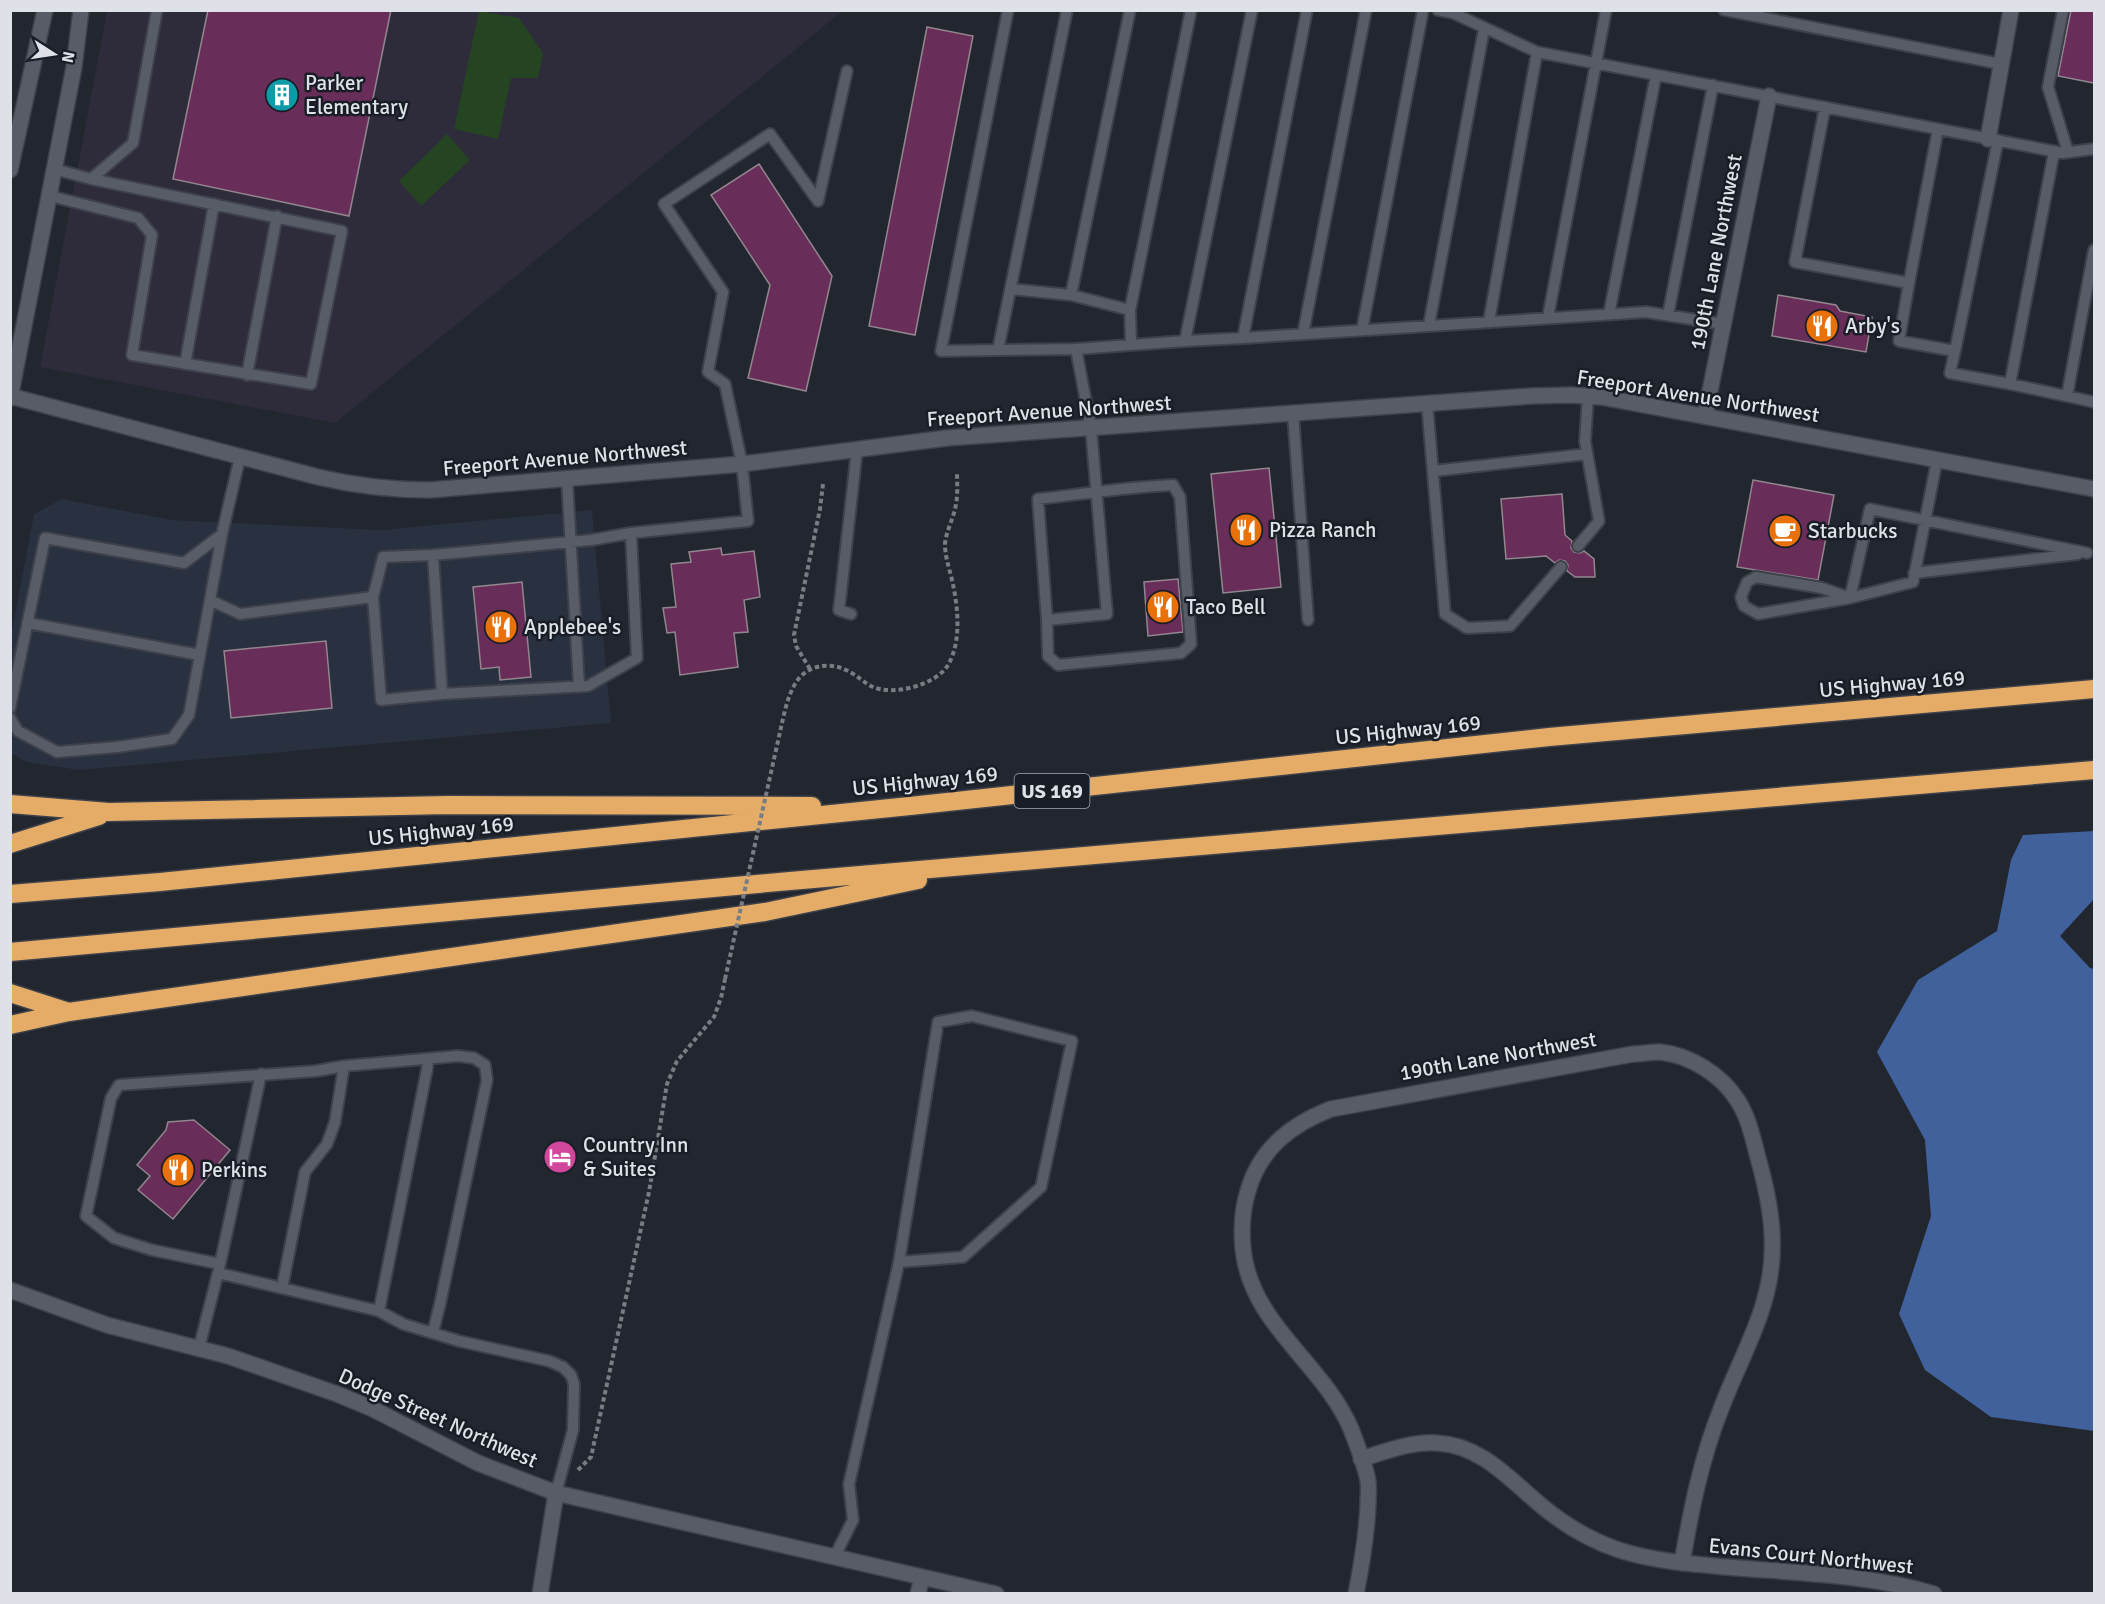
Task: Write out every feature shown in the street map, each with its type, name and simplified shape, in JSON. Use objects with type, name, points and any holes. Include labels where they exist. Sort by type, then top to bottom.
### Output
[{"type":"highway","name":"US Highway 169","points":[[10,894],[160,882],[910,806],[1549,737],[2094,689]]},
{"type":"highway","points":[[10,952],[998,863],[2094,770]]},
{"type":"highway","points":[[10,804],[109,812],[448,805],[910,806]]},
{"type":"highway","points":[[10,844],[109,812]]},
{"type":"highway","points":[[10,1025],[69,1012],[765,912],[998,863]]},
{"type":"highway","points":[[10,993],[69,1012]]},
{"type":"street","points":[[10,170],[45,10]]},
{"type":"street","points":[[11,397],[74,67],[81,10]]},
{"type":"street","points":[[1993,140],[2001,64],[2011,10]]},
{"type":"street","name":"190th Lane Northwest","points":[[1705,416],[1769,96]]},
{"type":"street","name":"Freeport Avenue Northwest","points":[[11,397],[327,480],[394,490],[430,490],[742,464],[947,438],[1531,396],[1588,396],[2094,489]]},
{"type":"street","name":"190th Lane Northwest","points":[[1356,1593],[1365,1548],[1368,1482],[1351,1430],[1338,1404],[1268,1315],[1252,1289],[1244,1260],[1241,1230],[1244,1202],[1251,1178],[1274,1144],[1289,1130],[1331,1109],[1633,1054],[1660,1052],[1685,1059],[1707,1069],[1739,1101],[1749,1123],[1763,1174],[1774,1231],[1768,1288],[1709,1441],[1693,1502],[1682,1563]]},
{"type":"street","name":"Dodge Street Northwest","points":[[10,1290],[107,1325],[199,1348],[265,1368],[337,1394],[373,1409],[478,1463],[556,1493],[996,1593]]},
{"type":"street","name":"Evans Court Northwest","points":[[1361,1459],[1417,1444],[1436,1442],[1458,1446],[1480,1455],[1568,1525],[1618,1550],[1665,1561],[1845,1577],[1934,1593]]},
{"type":"street","points":[[540,1593],[556,1493]]},
{"type":"street","points":[[918,1593],[922,1577]]},
{"type":"lane","points":[[91,179],[133,143],[157,10]]},
{"type":"lane","points":[[1008,10],[941,351],[1076,349],[1646,312],[1723,324]]},
{"type":"lane","points":[[999,350],[1067,10]]},
{"type":"lane","points":[[1071,296],[1130,10]]},
{"type":"lane","points":[[1131,345],[1130,310],[1191,10]]},
{"type":"lane","points":[[1185,341],[1252,10]]},
{"type":"lane","points":[[1244,338],[1307,10]]},
{"type":"lane","points":[[1303,334],[1366,10]]},
{"type":"lane","points":[[1362,330],[1424,10]]},
{"type":"lane","points":[[1438,10],[1453,13],[1537,52],[2054,152],[2068,153],[2094,149]]},
{"type":"lane","points":[[1548,317],[1606,10]]},
{"type":"lane","points":[[1724,10],[2001,64]]},
{"type":"lane","points":[[2063,10],[2048,87],[2068,153]]},
{"type":"lane","points":[[1429,325],[1484,29]]},
{"type":"lane","points":[[1489,321],[1537,52]]},
{"type":"lane","points":[[631,533],[637,658],[588,686],[442,694],[381,700],[373,597],[382,557],[433,555],[571,542],[631,533],[748,521],[742,464],[725,384],[708,372],[723,292],[664,204],[770,134],[818,201],[847,71]]},
{"type":"lane","points":[[1609,314],[1656,75]]},
{"type":"lane","points":[[1668,315],[1713,85]]},
{"type":"lane","points":[[1825,107],[1795,262],[1909,283]]},
{"type":"lane","points":[[1938,129],[1899,341],[1955,351]]},
{"type":"lane","points":[[1993,140],[1950,373],[2094,402]]},
{"type":"lane","points":[[2010,384],[2054,152]]},
{"type":"lane","points":[[50,195],[138,218],[152,235],[132,355],[311,384],[342,231],[91,179],[54,169]]},
{"type":"lane","points":[[185,364],[214,204]]},
{"type":"lane","points":[[247,375],[277,216]]},
{"type":"lane","points":[[2067,396],[2094,250]]},
{"type":"lane","points":[[1011,289],[1071,296],[1130,310]]},
{"type":"lane","points":[[1047,620],[1107,614],[1091,428],[1076,349]]},
{"type":"lane","points":[[1578,546],[1599,521],[1585,441],[1588,396]]},
{"type":"lane","points":[[1427,404],[1444,614],[1467,628],[1510,626],[1561,567]]},
{"type":"lane","points":[[1293,413],[1308,620]]},
{"type":"lane","points":[[851,614],[839,610],[857,450]]},
{"type":"lane","points":[[1433,471],[1587,454]]},
{"type":"lane","points":[[10,718],[18,732],[57,752],[172,739],[189,715],[222,534],[240,457]]},
{"type":"lane","points":[[1850,598],[1822,588],[1756,577],[1747,582],[1741,597],[1744,606],[1758,614],[1850,598],[1913,582],[1937,460]]},
{"type":"lane","points":[[567,479],[579,686]]},
{"type":"lane","points":[[1173,485],[1180,497],[1191,645],[1180,653],[1058,665],[1048,656],[1047,620],[1038,499],[1173,485]]},
{"type":"lane","points":[[1850,598],[1870,509],[2091,553]]},
{"type":"lane","points":[[10,708],[45,538],[184,563],[222,534]]},
{"type":"lane","points":[[1914,573],[2091,553]]},
{"type":"lane","points":[[433,555],[442,694]]},
{"type":"lane","points":[[210,600],[240,614],[373,597]]},
{"type":"lane","points":[[28,624],[200,655]]},
{"type":"lane","points":[[835,1556],[853,1520],[849,1484],[899,1262],[938,1022],[972,1016],[1072,1041],[1041,1187],[963,1257],[899,1262]]},
{"type":"lane","points":[[433,1332],[487,1080],[485,1065],[474,1058],[458,1056],[344,1066],[316,1071],[119,1085],[111,1098],[86,1216],[114,1238],[152,1250],[282,1288],[379,1311],[403,1324],[459,1341],[563,1366],[571,1375],[574,1384],[573,1430],[556,1493]]},
{"type":"lane","points":[[379,1311],[429,1059]]},
{"type":"lane","points":[[282,1288],[305,1172],[327,1143],[335,1122],[344,1066]]},
{"type":"lane","points":[[199,1348],[219,1268],[261,1074]]},
{"type":"path","points":[[556,1493],[591,1457],[649,1192],[667,1084],[677,1061],[714,1017],[721,998],[782,723],[795,682],[810,669],[830,664],[846,669],[874,688],[897,690],[923,684],[948,666],[957,639],[956,606],[952,578],[945,556],[945,541],[956,504],[957,472]]},
{"type":"path","points":[[810,669],[796,646],[794,635],[823,484]]},
{"type":"shaded area","points":[[107,11],[843,11],[335,423],[40,367]]},
{"type":"shaded area","points":[[62,499],[172,520],[382,530],[592,510],[611,723],[79,770],[26,762],[11,753],[11,636],[34,514]]},
{"type":"green space","points":[[479,11],[519,18],[543,53],[538,78],[511,78],[498,139],[454,129]]},
{"type":"green space","points":[[447,134],[470,160],[421,206],[399,181]]},
{"type":"water","points":[[2094,831],[2094,899],[2060,936],[2090,968],[2094,969],[2094,1431],[1991,1417],[1925,1370],[1899,1314],[1931,1216],[1925,1140],[1877,1052],[1918,980],[1997,931],[2011,860],[2023,835]]},
{"type":"building","name":"Parker Elementary","points":[[208,10],[391,10],[349,216],[173,179]]},
{"type":"building","points":[[2071,10],[2094,10],[2094,83],[2058,76]]},
{"type":"building","points":[[927,27],[973,36],[915,335],[869,326]]},
{"type":"building","points":[[759,164],[832,276],[806,391],[748,378],[770,285],[711,195]]},
{"type":"building","name":"Arby's","points":[[1778,295],[1836,305],[1840,311],[1872,317],[1866,352],[1772,336]]},
{"type":"building","name":"Pizza Ranch","points":[[1269,468],[1281,587],[1223,593],[1211,474]]},
{"type":"building","name":"Starbucks","points":[[1753,480],[1834,495],[1818,580],[1737,567]]},
{"type":"building","points":[[1562,494],[1565,535],[1572,541],[1571,548],[1574,552],[1584,551],[1594,559],[1595,577],[1575,577],[1567,571],[1568,565],[1565,561],[1559,560],[1555,563],[1546,556],[1506,559],[1501,499]]},
{"type":"building","points":[[721,548],[722,555],[754,551],[760,597],[744,600],[748,632],[734,633],[738,667],[680,675],[675,632],[667,633],[663,608],[676,607],[671,564],[691,562],[689,552]]},
{"type":"building","name":"Taco Bell","points":[[1178,579],[1183,632],[1148,636],[1144,582]]},
{"type":"building","name":"Applebee's","points":[[522,582],[531,677],[500,680],[499,667],[481,669],[473,587]]},
{"type":"building","points":[[326,641],[332,708],[231,718],[224,651]]},
{"type":"building","name":"Perkins","points":[[194,1120],[230,1150],[173,1219],[138,1190],[150,1176],[137,1165],[166,1130],[168,1122]]},
{"type":"place","name":"Parker Elementary","points":[[282,95]]},
{"type":"place","name":"Arby's","points":[[1822,326]]},
{"type":"place","name":"Pizza Ranch","points":[[1246,530]]},
{"type":"place","name":"Starbucks","points":[[1785,531]]},
{"type":"place","name":"Taco Bell","points":[[1163,607]]},
{"type":"place","name":"Applebee's","points":[[501,627]]},
{"type":"place","name":"Country Inn & Suites","points":[[560,1157]]},
{"type":"place","name":"Perkins","points":[[178,1170]]}]
